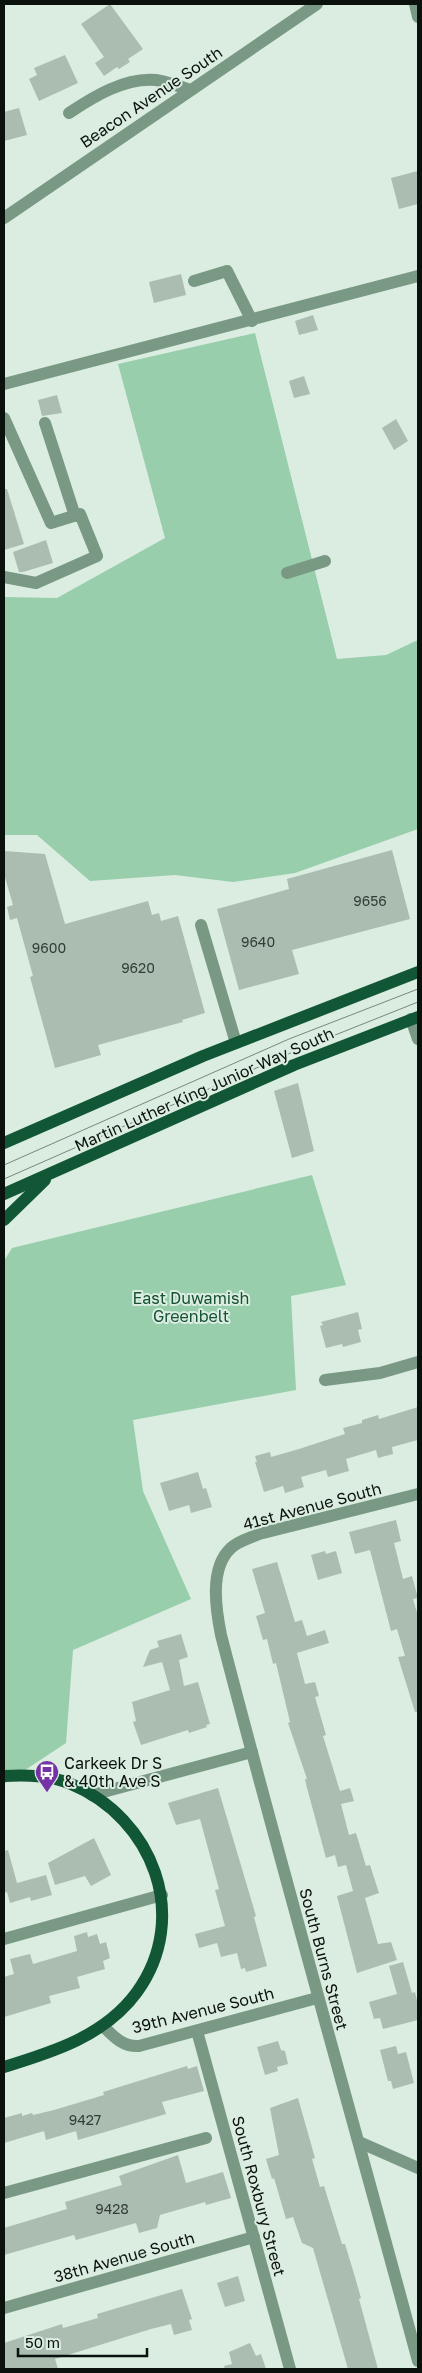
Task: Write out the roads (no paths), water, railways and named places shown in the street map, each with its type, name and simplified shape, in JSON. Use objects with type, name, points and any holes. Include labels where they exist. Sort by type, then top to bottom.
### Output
[{"type":"main road","name":"Martin Luther King Junior Way South","points":[[4,1143],[236,1043],[418,972]]},
{"type":"main road","name":"Martin Luther King Junior Way South","points":[[4,1194],[276,1073],[415,1018]]},
{"type":"main road","points":[[4,1220],[52,1173]]},
{"type":"main road","points":[[4,1776],[48,1778],[70,1783],[112,1809],[144,1846],[156,1870],[162,1895],[158,1944],[150,1970],[137,1992],[103,2026],[78,2041],[57,2050],[4,2066]]},
{"type":"street","name":"Beacon Avenue South","points":[[4,218],[317,4]]},
{"type":"street","points":[[415,4],[418,16]]},
{"type":"street","points":[[69,113],[109,90],[143,80],[157,80],[190,90]]},
{"type":"street","points":[[194,281],[227,270],[252,321]]},
{"type":"street","points":[[4,384],[252,321],[418,276]]},
{"type":"street","points":[[4,418],[51,523],[80,514],[97,556],[36,583],[4,577]]},
{"type":"street","points":[[45,423],[75,516]]},
{"type":"street","points":[[287,573],[325,561]]},
{"type":"street","points":[[201,925],[236,1043]]},
{"type":"street","points":[[415,1018],[418,1039]]},
{"type":"street","points":[[325,1380],[380,1373],[418,1362]]},
{"type":"street","name":"41st Avenue South","points":[[222,1562],[233,1546],[259,1534],[418,1494]]},
{"type":"street","name":"South Burns Street","points":[[222,1562],[218,1579],[217,1616],[317,1998],[359,2142],[418,2361]]},
{"type":"street","points":[[92,1795],[252,1752]]},
{"type":"street","points":[[4,1939],[162,1895]]},
{"type":"street","name":"39th Avenue South","points":[[103,2026],[119,2041],[132,2046],[197,2031],[317,1998]]},
{"type":"street","name":"South Roxbury Street","points":[[197,2031],[290,2369]]},
{"type":"street","points":[[4,2193],[206,2138]]},
{"type":"street","points":[[359,2142],[418,2168]]},
{"type":"street","name":"38th Avenue South","points":[[4,2308],[254,2237]]},
{"type":"tram line","points":[[4,1165],[289,1039],[418,989]]},
{"type":"tram line","points":[[4,1179],[295,1051],[418,1002]]},
{"type":"place","name":"Carkeek Dr S & 40th Ave S","points":[[47,1793]]},
{"type":"park label","name":"East Duwamish Greenbelt","points":[[191,1307]]}]
